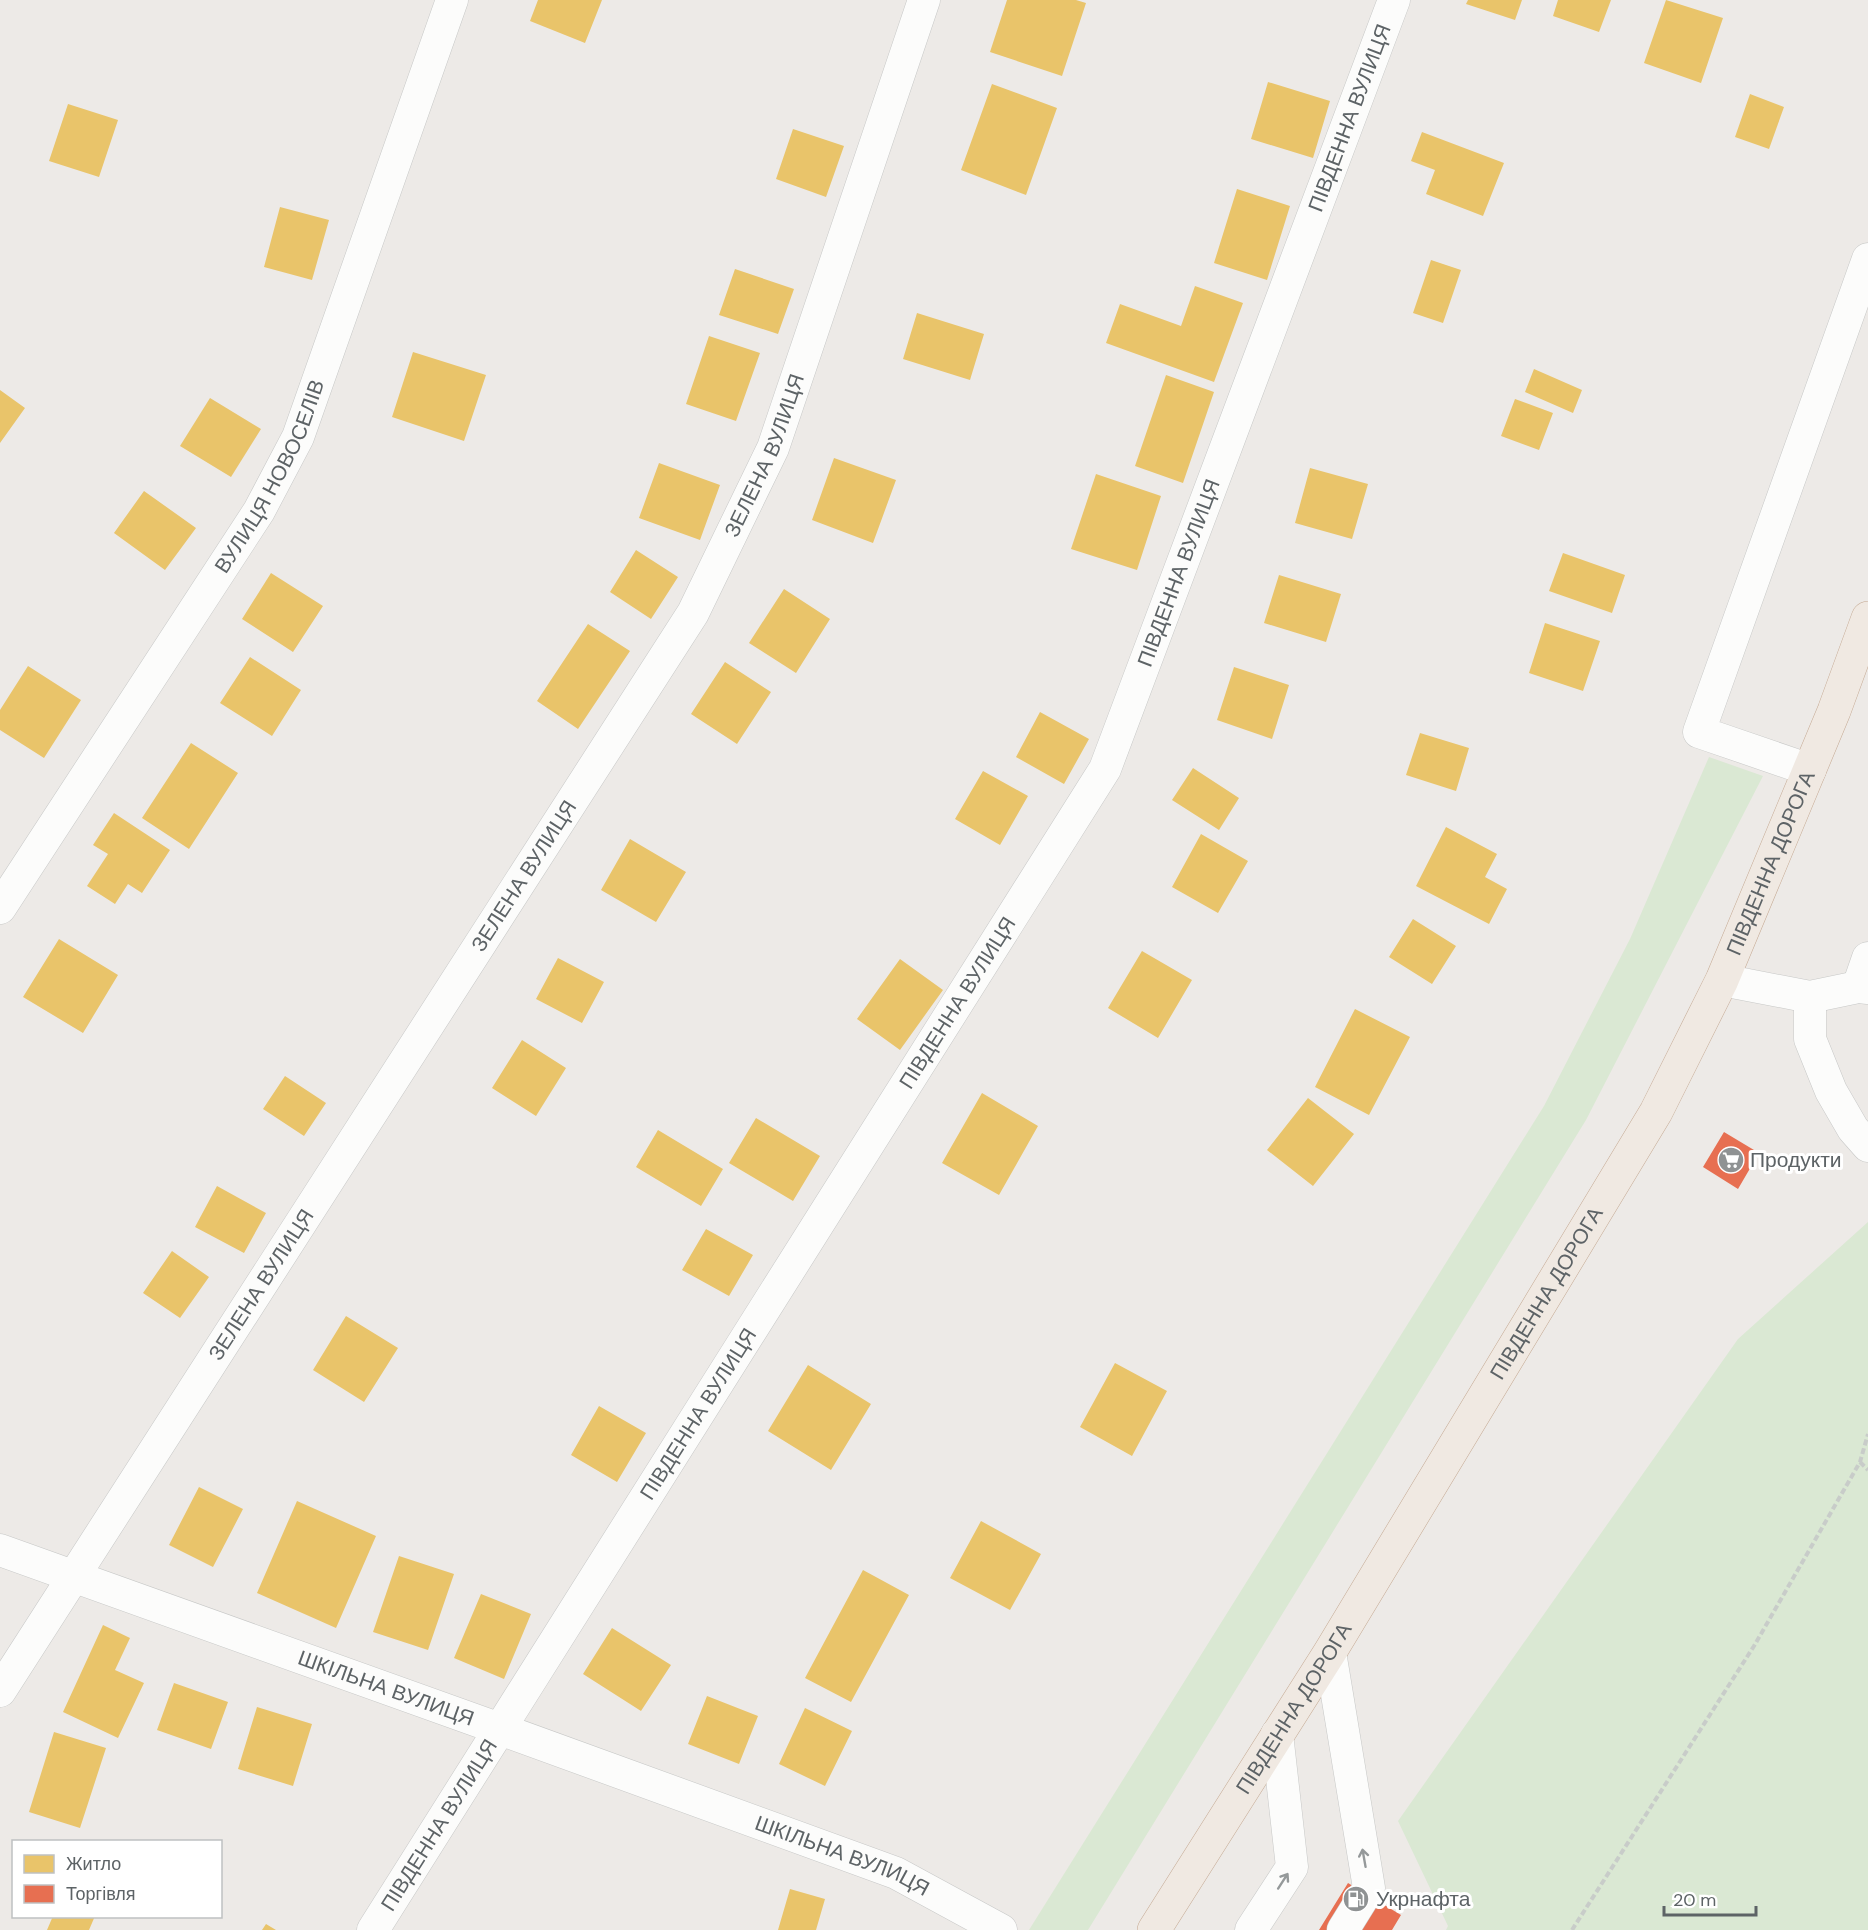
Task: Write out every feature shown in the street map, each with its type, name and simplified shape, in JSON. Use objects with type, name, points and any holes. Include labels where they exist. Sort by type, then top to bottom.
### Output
[{"type":"highway","name":"ПІВДЕННА ДОРОГА","points":[[1154,1930],[1330,1652],[1651,1122],[1722,980],[1834,711],[1868,618]]},
{"type":"street","name":"ВУЛИЦЯ НОВОСЕЛІВ","points":[[0,908],[259,511],[298,437],[452,0]]},
{"type":"street","name":"ЗЕЛЕНА ВУЛИЦЯ","points":[[0,1691],[693,613],[773,448],[924,0]]},
{"type":"street","name":"ПІВДЕННА ВУЛИЦЯ","points":[[373,1930],[1105,770],[1394,0]]},
{"type":"street","points":[[1810,770],[1699,732],[1868,259]]},
{"type":"street","points":[[1722,980],[1810,997],[1865,978]]},
{"type":"street","points":[[1810,997],[1810,1039],[1818,1060],[1831,1091],[1853,1129],[1868,1146]]},
{"type":"street","name":"ШКІЛЬНА ВУЛИЦЯ","points":[[0,1550],[896,1873],[1001,1930]]},
{"type":"street","points":[[1330,1652],[1369,1887],[1343,1930]]},
{"type":"street","points":[[1251,1930],[1292,1867],[1277,1734]]},
{"type":"path","points":[[1572,1930],[1754,1646],[1860,1462],[1868,1434]]},
{"type":"path","points":[[1860,1462],[1868,1470]]},
{"type":"green space","points":[[1709,757],[1763,776],[1586,1120],[1088,1930],[1029,1930],[1544,1106],[1630,939]]},
{"type":"green space","points":[[1868,1222],[1868,1930],[1446,1930],[1448,1926],[1398,1821],[1738,1339]]},
{"type":"building: Житло","points":[[538,0],[602,0],[585,43],[530,21]]},
{"type":"building: Житло","points":[[1007,0],[1076,0],[1086,3],[1062,76],[990,52]]},
{"type":"building: Житло","points":[[1468,0],[1522,0],[1515,20],[1466,4]]},
{"type":"building: Житло","points":[[1558,0],[1611,0],[1599,32],[1553,16]]},
{"type":"building: Житло","points":[[1666,0],[1723,18],[1701,83],[1644,63]]},
{"type":"building: Житло","points":[[1268,82],[1330,101],[1313,158],[1251,139]]},
{"type":"building: Житло","points":[[992,84],[1057,108],[1026,195],[961,170]]},
{"type":"building: Житло","points":[[1750,94],[1784,107],[1769,149],[1735,137]]},
{"type":"building: Житло","points":[[68,104],[118,120],[99,177],[49,161]]},
{"type":"building: Житло","points":[[793,129],[844,146],[826,197],[776,179]]},
{"type":"building: Житло","points":[[1422,132],[1504,163],[1483,216],[1426,194],[1435,170],[1411,161]]},
{"type":"building: Житло","points":[[1237,189],[1290,206],[1267,280],[1214,263]]},
{"type":"building: Житло","points":[[280,207],[329,220],[312,280],[264,267]]},
{"type":"building: Житло","points":[[1431,260],[1461,270],[1443,323],[1413,313]]},
{"type":"building: Житло","points":[[735,269],[794,289],[778,334],[719,315]]},
{"type":"building: Житло","points":[[1195,286],[1243,303],[1214,382],[1106,343],[1120,304],[1181,326]]},
{"type":"building: Житло","points":[[917,313],[984,334],[970,380],[903,359]]},
{"type":"building: Житло","points":[[709,336],[760,353],[736,421],[686,404]]},
{"type":"building: Житло","points":[[413,352],[486,375],[464,441],[392,417]]},
{"type":"building: Житло","points":[[1534,369],[1582,390],[1573,413],[1525,392]]},
{"type":"building: Житло","points":[[1166,375],[1214,392],[1183,483],[1135,466]]},
{"type":"building: Житло","points":[[0,390],[25,408],[0,443]]},
{"type":"building: Житло","points":[[210,398],[261,429],[231,477],[180,446]]},
{"type":"building: Житло","points":[[1515,399],[1553,413],[1539,450],[1501,436]]},
{"type":"building: Житло","points":[[834,458],[896,480],[873,543],[812,520]]},
{"type":"building: Житло","points":[[659,463],[720,485],[700,540],[639,518]]},
{"type":"building: Житло","points":[[1310,468],[1368,484],[1352,539],[1295,523]]},
{"type":"building: Житло","points":[[1096,474],[1161,496],[1137,570],[1071,549]]},
{"type":"building: Житло","points":[[144,491],[196,528],[165,570],[114,533]]},
{"type":"building: Житло","points":[[636,550],[678,577],[651,619],[610,592]]},
{"type":"building: Житло","points":[[1563,553],[1625,575],[1612,613],[1549,591]]},
{"type":"building: Житло","points":[[271,573],[323,606],[293,652],[242,619]]},
{"type":"building: Житло","points":[[1279,575],[1341,594],[1326,642],[1264,623]]},
{"type":"building: Житло","points":[[784,589],[830,619],[796,673],[749,643]]},
{"type":"building: Житло","points":[[1545,623],[1600,641],[1583,691],[1529,673]]},
{"type":"building: Житло","points":[[588,624],[630,651],[578,729],[537,701]]},
{"type":"building: Житло","points":[[250,657],[301,690],[272,736],[220,703]]},
{"type":"building: Житло","points":[[725,662],[771,692],[737,744],[691,714]]},
{"type":"building: Житло","points":[[28,666],[81,700],[44,758],[0,730],[0,710]]},
{"type":"building: Житло","points":[[1234,667],[1289,685],[1272,739],[1217,720]]},
{"type":"building: Житло","points":[[1040,712],[1089,739],[1064,784],[1016,757]]},
{"type":"building: Житло","points":[[1420,733],[1469,748],[1456,791],[1406,775]]},
{"type":"building: Житло","points":[[191,743],[238,773],[189,849],[142,818]]},
{"type":"building: Житло","points":[[1193,768],[1239,798],[1219,830],[1172,800]]},
{"type":"building: Житло","points":[[983,771],[1028,796],[1000,845],[955,819]]},
{"type":"building: Житло","points":[[114,813],[170,850],[142,893],[128,884],[115,904],[87,886],[108,854],[93,845]]},
{"type":"building: Житло","points":[[1446,827],[1497,854],[1485,877],[1507,889],[1489,924],[1416,886]]},
{"type":"building: Житло","points":[[1201,834],[1248,861],[1218,913],[1172,887]]},
{"type":"building: Житло","points":[[630,839],[686,872],[656,922],[601,890]]},
{"type":"building: Житло","points":[[1413,919],[1456,946],[1432,984],[1389,957]]},
{"type":"building: Житло","points":[[59,939],[118,975],[83,1033],[23,997]]},
{"type":"building: Житло","points":[[1142,951],[1192,980],[1158,1038],[1108,1008]]},
{"type":"building: Житло","points":[[558,958],[604,982],[582,1023],[536,999]]},
{"type":"building: Житло","points":[[900,959],[943,990],[900,1050],[857,1019]]},
{"type":"building: Житло","points":[[1355,1009],[1410,1037],[1369,1115],[1315,1087]]},
{"type":"building: Житло","points":[[522,1040],[566,1068],[536,1116],[492,1088]]},
{"type":"building: Житло","points":[[285,1076],[326,1103],[304,1136],[263,1109]]},
{"type":"building: Житло","points":[[982,1093],[1038,1126],[999,1195],[942,1163]]},
{"type":"building: Житло","points":[[1308,1098],[1354,1134],[1313,1186],[1267,1150]]},
{"type":"building: Житло","points":[[756,1118],[820,1156],[793,1201],[729,1163]]},
{"type":"building: Житло","points":[[658,1130],[723,1169],[701,1206],[636,1167]]},
{"type":"building: Житло","points":[[217,1186],[266,1213],[244,1253],[195,1227]]},
{"type":"building: Житло","points":[[706,1229],[753,1255],[729,1296],[682,1270]]},
{"type":"building: Житло","points":[[172,1251],[209,1277],[180,1318],[143,1293]]},
{"type":"building: Житло","points":[[346,1316],[398,1348],[364,1402],[313,1370]]},
{"type":"building: Житло","points":[[1115,1363],[1167,1391],[1132,1456],[1080,1427]]},
{"type":"building: Житло","points":[[808,1365],[871,1404],[831,1470],[768,1431]]},
{"type":"building: Житло","points":[[599,1406],[646,1433],[617,1482],[571,1455]]},
{"type":"building: Житло","points":[[199,1487],[243,1509],[213,1567],[169,1545]]},
{"type":"building: Житло","points":[[297,1501],[376,1536],[336,1628],[257,1593]]},
{"type":"building: Житло","points":[[981,1521],[1041,1554],[1010,1610],[950,1578]]},
{"type":"building: Житло","points":[[399,1556],[454,1574],[428,1650],[373,1632]]},
{"type":"building: Житло","points":[[863,1570],[909,1595],[851,1702],[805,1678]]},
{"type":"building: Житло","points":[[481,1594],[531,1614],[504,1679],[454,1658]]},
{"type":"building: Житло","points":[[103,1625],[130,1638],[115,1670],[144,1683],[118,1738],[63,1712]]},
{"type":"building: Житло","points":[[612,1628],[671,1665],[641,1711],[583,1674]]},
{"type":"building: Житло","points":[[174,1683],[228,1702],[211,1749],[157,1730]]},
{"type":"building: Житло","points":[[707,1696],[758,1716],[739,1764],[688,1744]]},
{"type":"building: Житло","points":[[257,1707],[312,1724],[293,1786],[238,1769]]},
{"type":"building: Житло","points":[[805,1708],[852,1731],[825,1786],[779,1764]]},
{"type":"building: Житло","points":[[54,1732],[106,1748],[80,1828],[29,1812]]},
{"type":"building: Житло","points":[[790,1889],[825,1899],[816,1930],[778,1930]]},
{"type":"building: Житло","points":[[52,1918],[94,1918],[89,1930],[47,1930]]},
{"type":"building: Житло","points":[[266,1924],[276,1930],[262,1930]]},
{"type":"building: Торгівля","name":"Продукти","points":[[1724,1132],[1759,1153],[1738,1189],[1703,1167]]},
{"type":"building: Торгівля","name":"Укрнафта","points":[[1348,1883],[1401,1915],[1392,1930],[1319,1930]]},
{"type":"place","name":"Продукти","points":[[1731,1160]]},
{"type":"place","name":"Укрнафта","points":[[1356,1899]]}]
